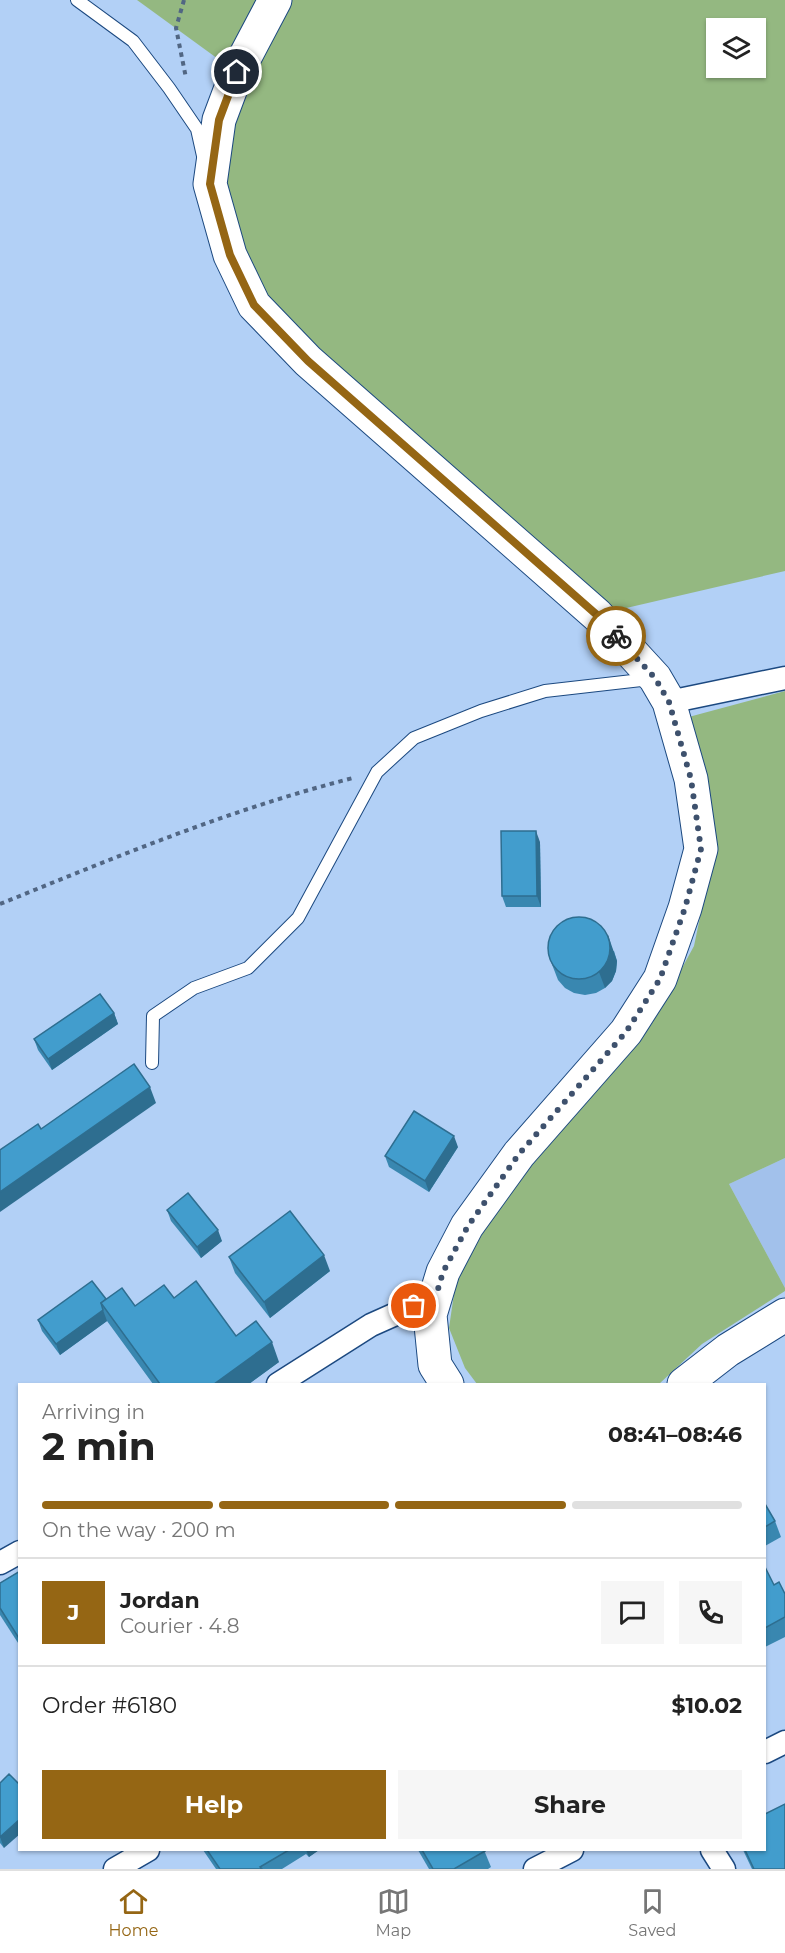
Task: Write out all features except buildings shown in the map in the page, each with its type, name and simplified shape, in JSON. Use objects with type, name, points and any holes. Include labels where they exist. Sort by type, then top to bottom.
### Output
[{"type":"main road","points":[[275,0],[237,72],[219,120],[210,184],[230,255],[254,305],[308,361],[597,615],[662,690],[691,779],[701,849],[685,908],[660,979],[626,1032],[519,1154],[468,1226],[443,1272],[430,1315],[435,1365],[446,1383]]},
{"type":"main road","points":[[685,1383],[728,1350],[785,1315]]},
{"type":"street","points":[[662,690],[785,678]]},
{"type":"street","points":[[280,1383],[371,1324],[436,1296]]},
{"type":"street","points":[[0,1546],[18,1550]]},
{"type":"street","points":[[0,1563],[18,1551]]},
{"type":"street","points":[[766,1752],[785,1742]]},
{"type":"street","points":[[115,1869],[146,1851]]},
{"type":"street","points":[[535,1869],[570,1851]]},
{"type":"street","points":[[713,1851],[724,1869]]},
{"type":"lane","points":[[77,0],[133,41],[169,88],[197,129],[210,184]]},
{"type":"lane","points":[[152,1063],[153,1016],[194,988],[248,968],[298,918],[377,772],[414,738],[481,711],[544,691],[662,690]]},
{"type":"path","points":[[184,0],[176,28],[188,84]]},
{"type":"path","points":[[0,904],[154,842],[293,793],[377,772]]},
{"type":"shaded area","points":[[785,1158],[785,1288],[729,1184]]},
{"type":"green space","points":[[137,0],[785,0],[785,571],[609,612],[254,305],[210,184],[236,72]]},
{"type":"green space","points":[[785,691],[785,1158],[729,1184],[785,1291],[702,1344],[660,1383],[476,1383],[465,1368],[449,1328],[456,1280],[486,1219],[651,1025],[694,946],[708,879],[685,718]]},
{"type":"way so far","points":[[414,1306],[436,1296],[443,1272],[468,1226],[519,1154],[626,1032],[660,979],[685,908],[701,849],[691,779],[669,702],[655,678],[616,636]]},
{"type":"route","points":[[237,72],[219,120],[210,184],[230,255],[254,305],[308,361],[597,615],[616,636]]}]
